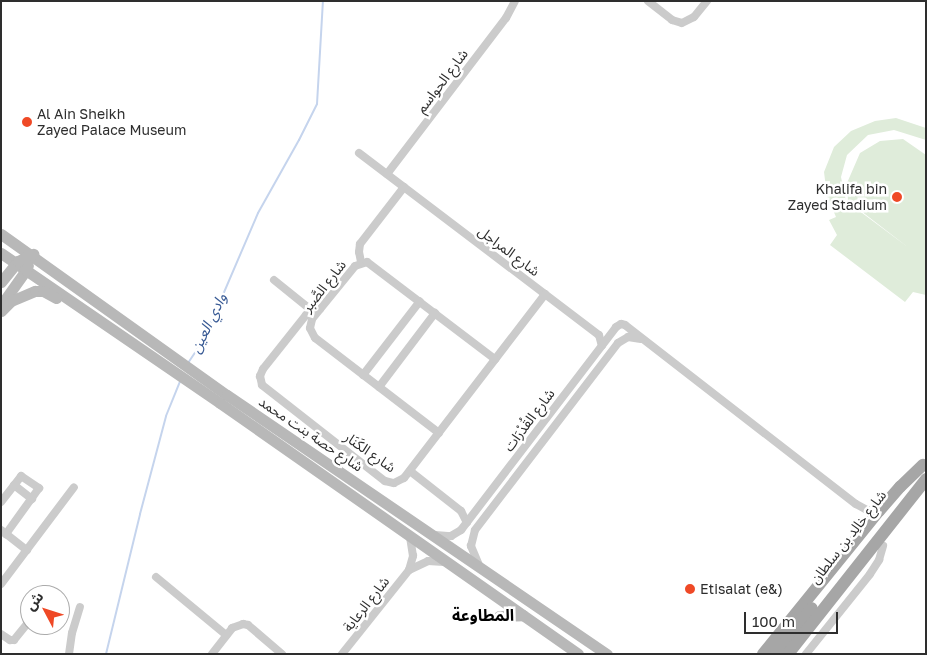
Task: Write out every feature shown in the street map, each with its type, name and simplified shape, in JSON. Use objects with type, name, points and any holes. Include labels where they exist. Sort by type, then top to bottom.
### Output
[{"type":"main road","name":"شارع حصة بنت محمد","points":[[1,234],[133,327],[224,399],[409,535],[578,654]]},
{"type":"main road","name":"شارع حصة بنت محمد","points":[[1,253],[125,337],[433,534],[607,654]]},
{"type":"main road","points":[[1,282],[16,263],[28,253]]},
{"type":"main road","points":[[1,305],[26,270],[28,253]]},
{"type":"main road","points":[[1,311],[11,301],[39,290],[47,292],[70,307],[88,312]]},
{"type":"main road","points":[[763,654],[879,511],[924,464]]},
{"type":"main road","name":"شارع خالِد بن سلطان","points":[[776,654],[924,464]]},
{"type":"main road","name":"شارع خالِد بن سلطان","points":[[788,654],[926,479]]},
{"type":"main road","points":[[797,654],[901,522],[906,504]]},
{"type":"main road","points":[[756,654],[806,601]]},
{"type":"main road","points":[[499,616],[523,615]]},
{"type":"street","name":"شارع الحواسم","points":[[387,174],[506,18],[515,1]]},
{"type":"street","points":[[648,1],[672,20],[682,22],[694,17],[707,1]]},
{"type":"street","name":"شارع المراجل","points":[[359,153],[599,335]]},
{"type":"street","points":[[361,262],[360,244],[404,187]]},
{"type":"street","name":"شارع الصَّبر","points":[[439,433],[311,334],[311,322],[320,309],[355,266],[361,262],[372,265],[496,359]]},
{"type":"street","points":[[274,280],[311,310],[320,309]]},
{"type":"street","name":"شارع الكَنَار","points":[[311,310],[263,369],[260,376],[262,385],[385,480],[394,483],[400,482],[410,471],[545,294]]},
{"type":"street","points":[[363,375],[420,301]]},
{"type":"street","points":[[378,387],[435,313]]},
{"type":"street","name":"شارع القُدْرَات","points":[[433,534],[455,535],[467,523],[611,334],[619,325],[627,326]]},
{"type":"street","points":[[623,339],[627,326],[856,504],[866,510],[879,511]]},
{"type":"street","points":[[602,346],[599,335],[611,334],[623,339],[642,339]]},
{"type":"street","name":"شارع القُدْرَات","points":[[480,567],[472,550],[472,538],[498,500],[623,339]]},
{"type":"street","points":[[410,471],[461,511],[467,523]]},
{"type":"street","points":[[1,502],[22,476],[38,487],[32,499],[4,532],[27,550]]},
{"type":"street","points":[[14,485],[32,499]]},
{"type":"street","points":[[1,584],[74,487]]},
{"type":"street","points":[[490,493],[498,500]]},
{"type":"street","points":[[461,511],[476,511]]},
{"type":"street","points":[[409,535],[413,556],[409,570]]},
{"type":"street","points":[[806,654],[870,574],[879,560],[883,546]]},
{"type":"street","points":[[409,570],[428,561],[448,563]]},
{"type":"street","name":"شارع الرعاية","points":[[342,654],[409,570]]},
{"type":"street","points":[[156,577],[226,635]]},
{"type":"street","points":[[69,654],[72,634],[80,607]]},
{"type":"street","points":[[212,654],[235,626],[246,624],[280,653]]},
{"type":"street","points":[[1,634],[10,640],[14,640],[20,632]]},
{"type":"green space","points":[[896,118],[926,128],[926,140],[894,130],[868,135],[847,155],[841,177],[846,201],[909,248],[848,201],[847,183],[860,153],[880,141],[903,139],[926,155],[926,295],[913,292],[905,302],[830,245],[837,235],[829,220],[836,217],[827,196],[824,172],[834,147],[851,131],[875,121]]},
{"type":"waterway","name":"وادي العين","points":[[188,363],[204,339],[258,213],[317,104],[323,1]]},
{"type":"waterway","name":"وادي العين","points":[[106,654],[166,416],[180,381]]},
{"type":"place","name":"Al Ain Sheikh Zayed Palace Museum","points":[[27,122]]},
{"type":"place","name":"Khalifa bin Zayed Stadium","points":[[897,197]]},
{"type":"place","name":"Etisalat (e&)","points":[[690,589]]},
{"type":"district","name":"المطاوعة","points":[[483,615]]}]
